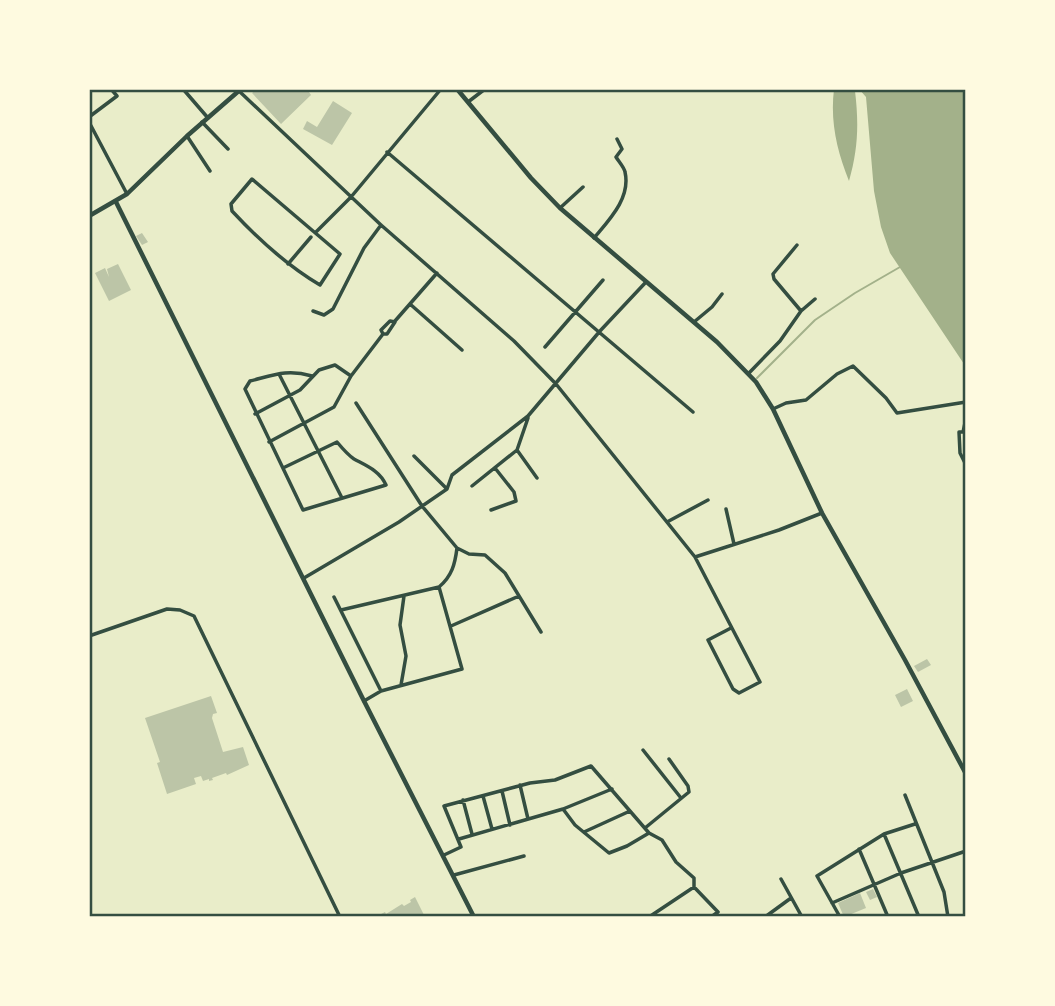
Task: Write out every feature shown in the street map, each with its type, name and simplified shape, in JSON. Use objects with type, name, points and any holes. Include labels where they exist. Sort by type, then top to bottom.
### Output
[{"type":"main road","points":[[457,89],[560,208],[749,373],[773,409],[822,513],[966,774]]},
{"type":"main road","points":[[89,216],[127,194],[202,122],[240,90]]},
{"type":"main road","points":[[116,202],[474,917]]},
{"type":"street","points":[[111,89],[117,96],[89,119],[127,194]]},
{"type":"street","points":[[183,89],[208,118]]},
{"type":"street","points":[[316,232],[351,197],[441,89]]},
{"type":"street","points":[[468,102],[485,89]]},
{"type":"street","points":[[240,90],[381,225],[514,341],[556,384],[695,557],[760,682],[739,693],[733,689],[708,640],[731,628]]},
{"type":"street","points":[[202,122],[228,149]]},
{"type":"street","points":[[187,136],[210,171]]},
{"type":"street","points":[[594,238],[614,213],[624,193],[625,172],[616,157],[622,149],[617,139]]},
{"type":"street","points":[[387,152],[693,412]]},
{"type":"street","points":[[252,179],[340,254],[320,285],[288,264],[266,247],[232,211],[231,205],[252,179]]},
{"type":"street","points":[[560,208],[583,187]]},
{"type":"street","points":[[313,311],[324,315],[333,309],[364,248],[381,225]]},
{"type":"street","points":[[288,264],[310,237]]},
{"type":"street","points":[[797,245],[773,274],[774,279],[801,311]]},
{"type":"street","points":[[269,442],[334,407],[351,376],[383,334],[391,330],[394,321],[437,273]]},
{"type":"street","points":[[545,347],[603,280]]},
{"type":"street","points":[[304,578],[447,489],[452,475],[528,416],[600,331],[646,282]]},
{"type":"street","points":[[694,323],[722,294]]},
{"type":"street","points":[[749,373],[780,341],[801,311],[815,299]]},
{"type":"street","points":[[410,304],[462,351]]},
{"type":"street","points":[[383,334],[384,325],[394,321]]},
{"type":"street","points":[[255,414],[308,383],[319,370],[335,365],[351,376]]},
{"type":"street","points":[[773,409],[786,403],[806,400],[837,374],[853,366],[886,398],[897,413],[966,402]]},
{"type":"street","points":[[283,468],[337,442],[353,458],[369,466],[386,481],[386,485],[303,510],[244,389],[250,381],[293,371],[312,376]]},
{"type":"street","points":[[279,374],[342,498]]},
{"type":"street","points":[[356,403],[422,506],[457,548],[469,554],[485,555],[505,573],[541,632]]},
{"type":"street","points":[[472,486],[517,450],[528,416]]},
{"type":"street","points":[[966,418],[963,432],[958,432],[960,453],[966,465]]},
{"type":"street","points":[[517,450],[537,478]]},
{"type":"street","points":[[414,456],[447,489]]},
{"type":"street","points":[[491,510],[516,501],[514,492],[495,468]]},
{"type":"street","points":[[667,522],[708,500]]},
{"type":"street","points":[[726,509],[734,545]]},
{"type":"street","points":[[695,557],[822,513]]},
{"type":"street","points":[[341,610],[439,587],[447,581],[455,565],[457,548]]},
{"type":"street","points":[[364,701],[382,691],[462,669],[439,587]]},
{"type":"street","points":[[401,685],[405,656],[400,625],[404,596]]},
{"type":"street","points":[[451,626],[519,596]]},
{"type":"street","points":[[334,597],[382,691]]},
{"type":"street","points":[[89,636],[167,609],[180,610],[194,617],[340,917]]},
{"type":"street","points":[[643,750],[681,798]]},
{"type":"street","points":[[645,828],[689,789],[669,759]]},
{"type":"street","points":[[444,855],[461,847],[444,806],[520,785],[555,780],[591,766],[649,833],[664,842],[676,862],[694,878],[694,887],[723,917]]},
{"type":"street","points":[[520,785],[528,820]]},
{"type":"street","points":[[459,839],[563,809],[612,789]]},
{"type":"street","points":[[502,791],[510,825]]},
{"type":"street","points":[[905,795],[944,892],[948,917]]},
{"type":"street","points":[[483,796],[492,829]]},
{"type":"street","points":[[463,800],[472,834]]},
{"type":"street","points":[[563,809],[575,825],[609,853],[649,833]]},
{"type":"street","points":[[584,832],[630,811]]},
{"type":"street","points":[[840,917],[817,876],[884,834],[915,824]]},
{"type":"street","points":[[884,834],[919,917]]},
{"type":"street","points":[[859,849],[888,917]]},
{"type":"street","points":[[832,903],[901,873],[966,851]]},
{"type":"street","points":[[454,875],[524,856]]},
{"type":"street","points":[[781,880],[802,917]]},
{"type":"street","points":[[649,917],[694,887]]},
{"type":"street","points":[[765,917],[791,898]]},
{"type":"street","points":[[711,917],[718,912]]},
{"type":"shaded area","points":[[834,89],[858,89],[855,91],[856,148],[849,181],[836,136]]},
{"type":"shaded area","points":[[859,89],[966,89],[966,367],[890,253],[881,227],[874,191],[866,97]]},
{"type":"building","points":[[257,89],[312,89],[309,92],[311,95],[281,124],[252,93]]},
{"type":"building","points":[[333,101],[352,113],[332,145],[303,129],[307,121],[317,127]]},
{"type":"building","points":[[142,233],[148,242],[142,245],[136,236]]},
{"type":"building","points":[[118,264],[131,290],[109,301],[95,273],[105,268],[109,277],[107,269]]},
{"type":"building","points":[[927,659],[931,665],[918,672],[914,666]]},
{"type":"building","points":[[907,689],[913,701],[901,707],[895,695]]},
{"type":"building","points":[[211,696],[217,713],[213,714],[212,718],[223,752],[243,747],[249,765],[209,781],[203,781],[201,776],[194,778],[196,784],[167,794],[157,763],[160,762],[145,718]]},
{"type":"building","points":[[873,889],[877,897],[870,900],[866,892]]},
{"type":"building","points":[[860,893],[866,908],[844,917],[838,903]]},
{"type":"building","points":[[415,897],[425,917],[380,917],[379,915],[385,912],[386,914],[411,902]]},
{"type":"waterway","points":[[757,378],[815,320],[900,267]]}]
